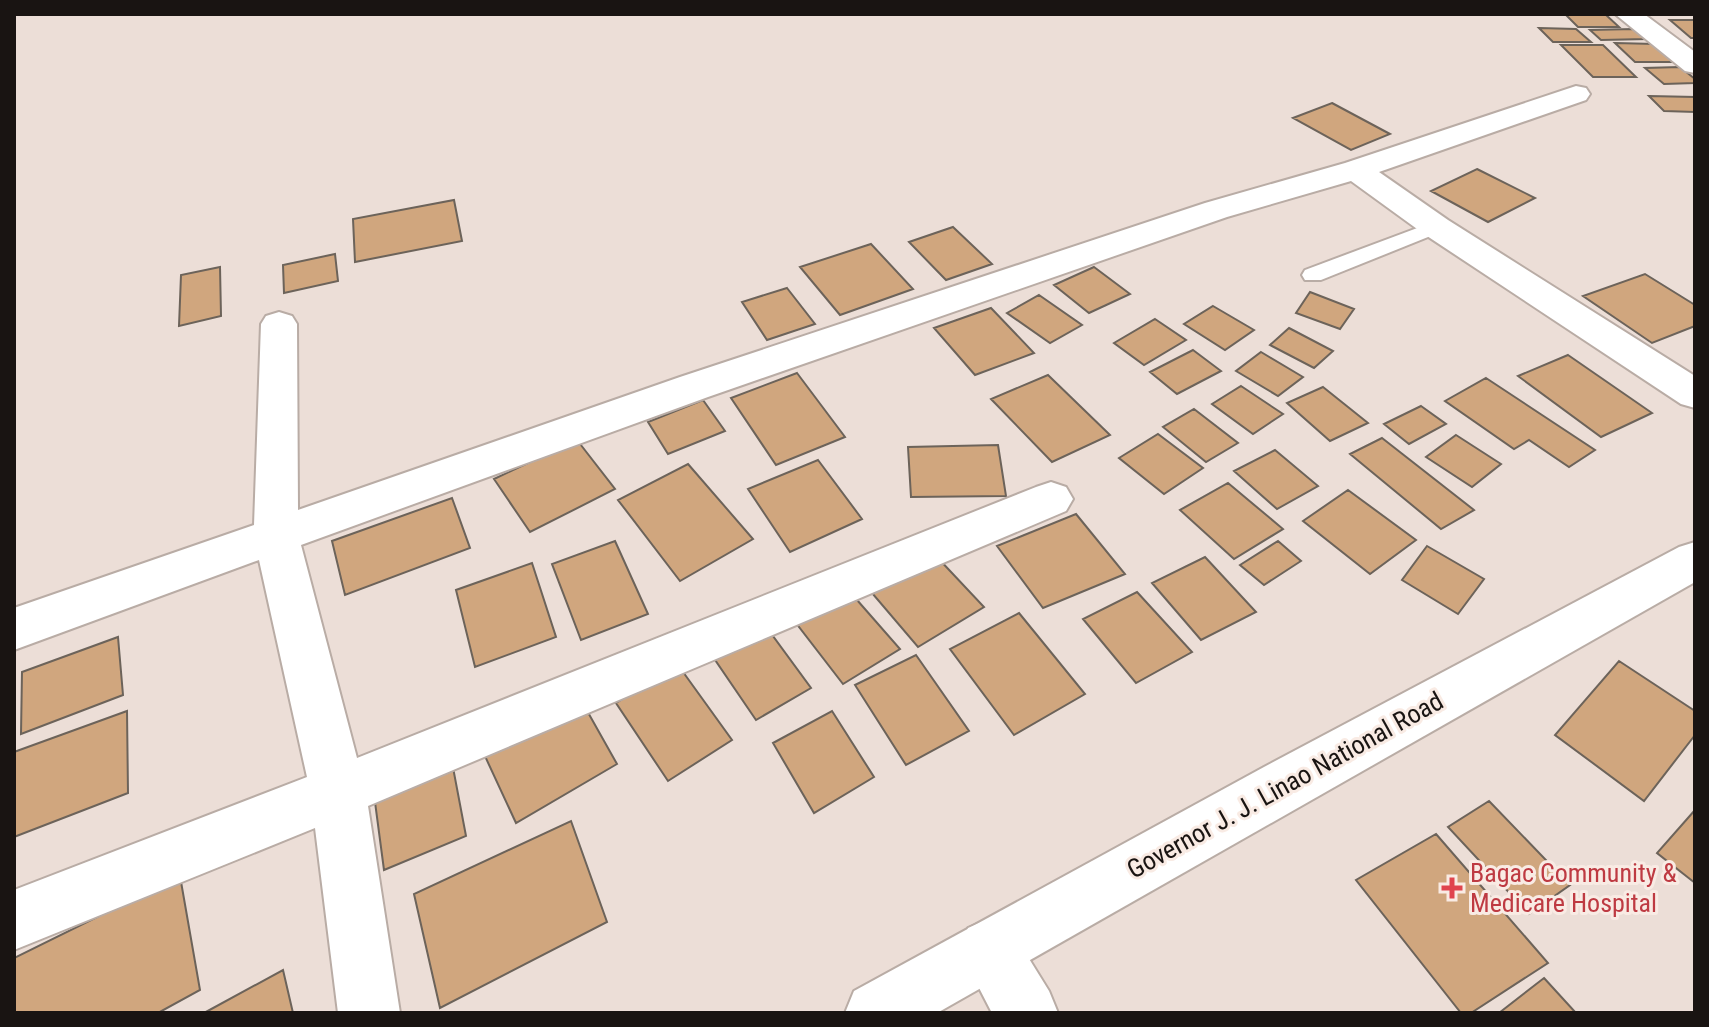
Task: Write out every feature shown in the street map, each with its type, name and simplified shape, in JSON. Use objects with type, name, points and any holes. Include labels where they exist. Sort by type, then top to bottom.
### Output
[{"type":"street","points":[[1628,14],[1695,65]]},
{"type":"street","points":[[14,629],[694,387],[1201,215],[1356,170],[1576,94]]},
{"type":"street","points":[[1356,170],[1436,227],[1695,394]]},
{"type":"street","points":[[279,324],[276,534],[338,792],[369,1013]]},
{"type":"street","points":[[14,920],[338,792],[1051,499]]},
{"type":"street","name":"Governor J. J. Linao National Road","points":[[876,1013],[1283,785],[1695,560]]},
{"type":"street","points":[[989,949],[1027,1013]]},
{"type":"lane","points":[[1313,275],[1436,227]]},
{"type":"building","points":[[1565,14],[1605,14],[1619,27],[1578,27]]},
{"type":"building","points":[[1670,20],[1695,20],[1695,38],[1691,38]]},
{"type":"building","points":[[1539,28],[1576,29],[1591,42],[1553,42]]},
{"type":"building","points":[[1634,29],[1646,39],[1601,40],[1590,30]]},
{"type":"building","points":[[1615,43],[1655,44],[1676,62],[1635,62]]},
{"type":"building","points":[[1561,45],[1603,45],[1636,77],[1593,77]]},
{"type":"building","points":[[1680,67],[1695,79],[1695,83],[1664,84],[1645,68]]},
{"type":"building","points":[[1649,96],[1695,97],[1695,112],[1664,111]]},
{"type":"building","points":[[1332,103],[1390,134],[1351,150],[1293,118]]},
{"type":"building","points":[[1477,169],[1535,198],[1488,222],[1431,191]]},
{"type":"building","points":[[454,200],[462,241],[355,262],[353,219]]},
{"type":"building","points":[[953,227],[992,264],[946,280],[909,242]]},
{"type":"building","points":[[871,244],[913,289],[840,315],[800,267]]},
{"type":"building","points":[[335,254],[338,281],[284,293],[283,265]]},
{"type":"building","points":[[220,267],[221,316],[179,326],[181,275]]},
{"type":"building","points":[[1094,267],[1130,294],[1089,313],[1054,285]]},
{"type":"building","points":[[1645,274],[1695,305],[1695,326],[1652,343],[1583,296]]},
{"type":"building","points":[[787,288],[815,324],[767,340],[742,302]]},
{"type":"building","points":[[1310,292],[1354,309],[1340,329],[1296,313]]},
{"type":"building","points":[[1039,295],[1082,325],[1050,343],[1007,313]]},
{"type":"building","points":[[1213,306],[1254,330],[1225,350],[1184,324]]},
{"type":"building","points":[[991,308],[1034,353],[975,375],[934,328]]},
{"type":"building","points":[[1155,319],[1186,340],[1144,365],[1114,343]]},
{"type":"building","points":[[1289,328],[1333,351],[1314,368],[1270,345]]},
{"type":"building","points":[[1193,350],[1221,371],[1177,394],[1150,372]]},
{"type":"building","points":[[1261,352],[1303,377],[1278,396],[1236,371]]},
{"type":"building","points":[[1568,355],[1652,413],[1601,437],[1518,376]]},
{"type":"building","points":[[797,373],[845,437],[776,465],[731,398]]},
{"type":"building","points":[[1048,375],[1110,435],[1052,462],[991,399]]},
{"type":"building","points":[[1486,378],[1595,450],[1569,467],[1529,440],[1514,449],[1445,401]]},
{"type":"building","points":[[1241,386],[1283,414],[1253,434],[1212,404]]},
{"type":"building","points":[[1323,387],[1368,423],[1330,441],[1287,403]]},
{"type":"building","points":[[703,400],[725,431],[668,454],[648,422]]},
{"type":"building","points":[[1421,406],[1446,424],[1409,444],[1384,424]]},
{"type":"building","points":[[1194,409],[1238,443],[1206,462],[1163,427]]},
{"type":"building","points":[[1158,434],[1203,468],[1164,494],[1119,458]]},
{"type":"building","points":[[1456,435],[1501,464],[1472,487],[1426,457]]},
{"type":"building","points":[[1382,438],[1474,510],[1441,529],[1350,454]]},
{"type":"building","points":[[577,440],[615,489],[530,532],[494,479]]},
{"type":"building","points":[[998,445],[1006,496],[911,497],[908,447]]},
{"type":"building","points":[[1275,450],[1318,486],[1277,509],[1234,471]]},
{"type":"building","points":[[818,460],[862,519],[790,552],[748,489]]},
{"type":"building","points":[[688,464],[753,539],[680,581],[618,500]]},
{"type":"building","points":[[1228,483],[1283,529],[1234,559],[1180,510]]},
{"type":"building","points":[[1348,490],[1416,540],[1370,574],[1303,521]]},
{"type":"building","points":[[452,498],[470,548],[345,595],[332,541]]},
{"type":"building","points":[[1076,514],[1125,574],[1043,608],[997,546]]},
{"type":"building","points":[[615,541],[648,614],[581,640],[552,564]]},
{"type":"building","points":[[1278,541],[1301,561],[1264,585],[1240,565]]},
{"type":"building","points":[[1427,546],[1484,579],[1458,614],[1402,580]]},
{"type":"building","points":[[936,556],[984,607],[918,647],[872,593]]},
{"type":"building","points":[[1205,557],[1256,612],[1201,640],[1152,583]]},
{"type":"building","points":[[532,563],[556,637],[475,667],[456,590]]},
{"type":"building","points":[[850,592],[900,649],[843,684],[796,623]]},
{"type":"building","points":[[1137,592],[1192,652],[1136,683],[1083,619]]},
{"type":"building","points":[[1019,613],[1085,694],[1014,735],[950,649]]},
{"type":"building","points":[[762,621],[811,688],[756,720],[709,651]]},
{"type":"building","points":[[118,637],[123,695],[21,734],[22,672]]},
{"type":"building","points":[[916,655],[969,731],[906,765],[855,685]]},
{"type":"building","points":[[1619,661],[1695,711],[1695,735],[1644,801],[1555,735]]},
{"type":"building","points":[[678,665],[732,740],[668,781],[616,703]]},
{"type":"building","points":[[581,700],[617,764],[516,823],[484,754]]},
{"type":"building","points":[[127,711],[128,793],[14,837],[14,752]]},
{"type":"building","points":[[832,711],[874,777],[814,813],[773,743]]},
{"type":"building","points":[[451,757],[466,836],[384,870],[373,787]]},
{"type":"building","points":[[1489,801],[1570,885],[1529,914],[1448,827]]},
{"type":"building","points":[[1695,810],[1695,883],[1657,853]]},
{"type":"building","points":[[571,821],[607,922],[440,1008],[414,894]]},
{"type":"building","points":[[1436,834],[1548,963],[1471,1013],[1461,1013],[1356,880]]},
{"type":"building","points":[[180,876],[200,990],[158,1013],[14,1013],[14,958]]},
{"type":"building","points":[[283,970],[293,1013],[204,1013]]},
{"type":"building","points":[[1544,978],[1576,1013],[1499,1013]]},
{"type":"place","name":"Bagac Community & Medicare Hospital","points":[[1452,888]]}]
